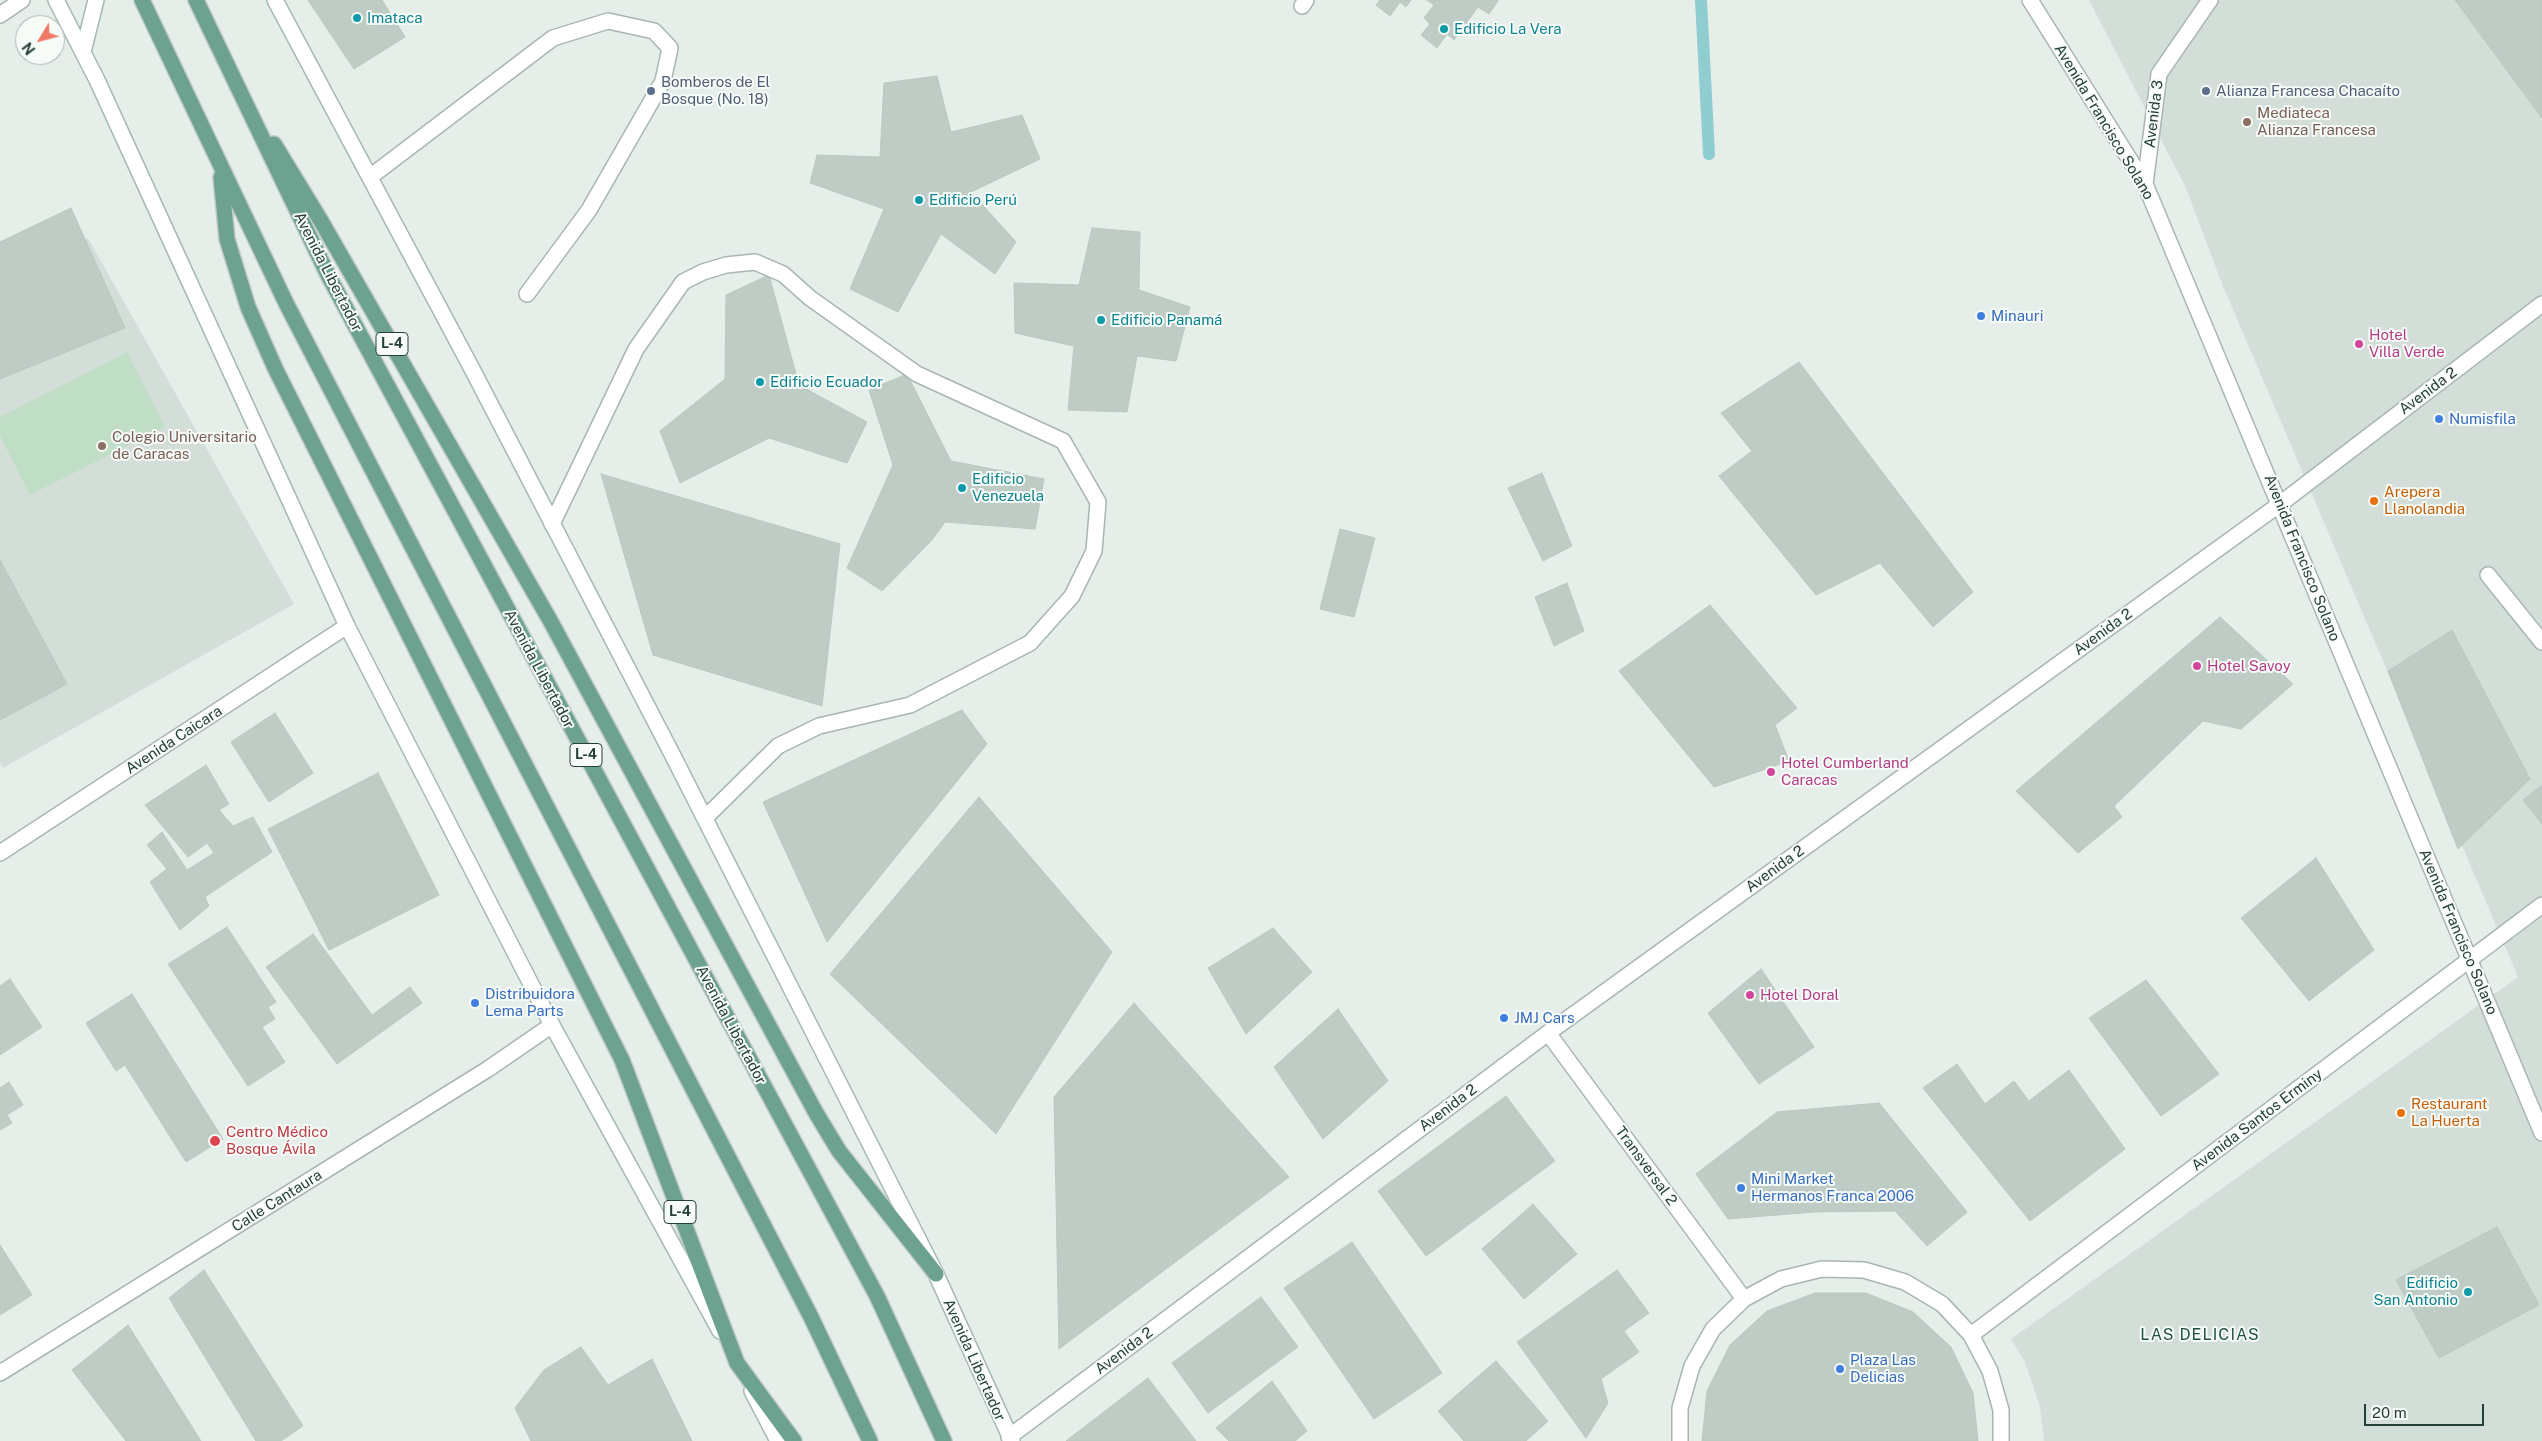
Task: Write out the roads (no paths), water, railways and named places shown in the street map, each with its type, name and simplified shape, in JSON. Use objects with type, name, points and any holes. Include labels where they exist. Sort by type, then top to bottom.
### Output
[{"type":"main road","name":"L-4","points":[[142,0],[286,303],[811,1317],[870,1441]]},
{"type":"main road","name":"Avenida Libertador","points":[[196,0],[328,275],[877,1296],[944,1441]]},
{"type":"main road","name":"L-4","points":[[228,68],[321,221],[551,622],[816,1113],[839,1151],[936,1274]]},
{"type":"main road","name":"L-4","points":[[220,166],[227,239],[248,308],[279,377],[622,1060],[738,1363],[794,1441]]},
{"type":"street","points":[[0,16],[22,0]]},
{"type":"street","name":"L-4","points":[[56,0],[83,52],[347,626],[552,1025],[738,1363],[778,1441]]},
{"type":"street","points":[[83,52],[96,0]]},
{"type":"street","name":"Avenida Libertador","points":[[275,0],[552,524],[704,818],[936,1274],[1010,1439]]},
{"type":"street","name":"Avenida Francisco Solano","points":[[2030,0],[2145,184],[2542,1133]]},
{"type":"street","name":"Avenida 3","points":[[2145,184],[2159,74],[2210,0]]},
{"type":"street","points":[[370,177],[553,38],[608,21],[654,31],[670,48],[663,82],[589,210],[527,294]]},
{"type":"street","points":[[552,524],[636,349],[683,282],[703,272],[726,264],[756,262],[783,274],[810,298],[917,374],[1063,441],[1098,502],[1094,550],[1072,596],[1030,643],[910,705],[819,726],[778,746],[704,818]]},
{"type":"street","name":"Avenida 2","points":[[1010,1439],[1548,1033],[2280,504],[2542,304]]},
{"type":"street","points":[[2488,574],[2542,642]]},
{"type":"street","name":"Avenida Caicara","points":[[0,853],[347,626]]},
{"type":"street","name":"Avenida Santos Erminy","points":[[1971,1335],[2542,905]]},
{"type":"street","name":"Calle Cantaura","points":[[0,1374],[488,1070],[552,1025]]},
{"type":"street","name":"Transversal 2","points":[[1548,1033],[1744,1299]]},
{"type":"street","points":[[1680,1441],[1680,1408],[1692,1366],[1713,1330],[1744,1299],[1781,1279],[1822,1269],[1864,1270],[1905,1282],[1942,1304],[1971,1335],[1990,1371],[2001,1410],[2001,1441]]},
{"type":"waterway","points":[[1701,0],[1709,154]]},
{"type":"place","name":"Imataca","points":[[357,18]]},
{"type":"place","name":"Edificio La Vera","points":[[1444,29]]},
{"type":"place","name":"Bomberos de El Bosque (No. 18)","points":[[651,91]]},
{"type":"place","name":"Alianza Francesa Chacaíto","points":[[2206,91]]},
{"type":"place","name":"Mediateca Alianza Francesa","points":[[2247,122]]},
{"type":"place","name":"Edificio Perú","points":[[919,200]]},
{"type":"place","name":"Minauri","points":[[1981,316]]},
{"type":"place","name":"Edificio Panamá","points":[[1101,320]]},
{"type":"place","name":"Hotel Villa Verde","points":[[2359,344]]},
{"type":"place","name":"Edificio Ecuador","points":[[760,382]]},
{"type":"place","name":"Numisfila","points":[[2439,419]]},
{"type":"place","name":"Colegio Universitario de Caracas","points":[[102,446]]},
{"type":"place","name":"Edificio Venezuela","points":[[962,488]]},
{"type":"place","name":"Arepera Llanolandia","points":[[2374,501]]},
{"type":"place","name":"Hotel Savoy","points":[[2197,666]]},
{"type":"place","name":"Hotel Cumberland Caracas","points":[[1771,772]]},
{"type":"place","name":"Hotel Doral","points":[[1750,995]]},
{"type":"place","name":"Distribuidora Lema Parts","points":[[475,1003]]},
{"type":"place","name":"JMJ Cars","points":[[1504,1018]]},
{"type":"place","name":"Restaurant La Huerta","points":[[2401,1113]]},
{"type":"place","name":"Centro Médico Bosque Ávila","points":[[215,1141]]},
{"type":"place","name":"Mini Market Hermanos Franca 2006","points":[[1741,1188]]},
{"type":"place","name":"Edificio San Antonio","points":[[2468,1292]]},
{"type":"place","name":"Plaza Las Delicias","points":[[1840,1369]]},
{"type":"district","name":"LAS DELICIAS","points":[[2200,1335]]}]
